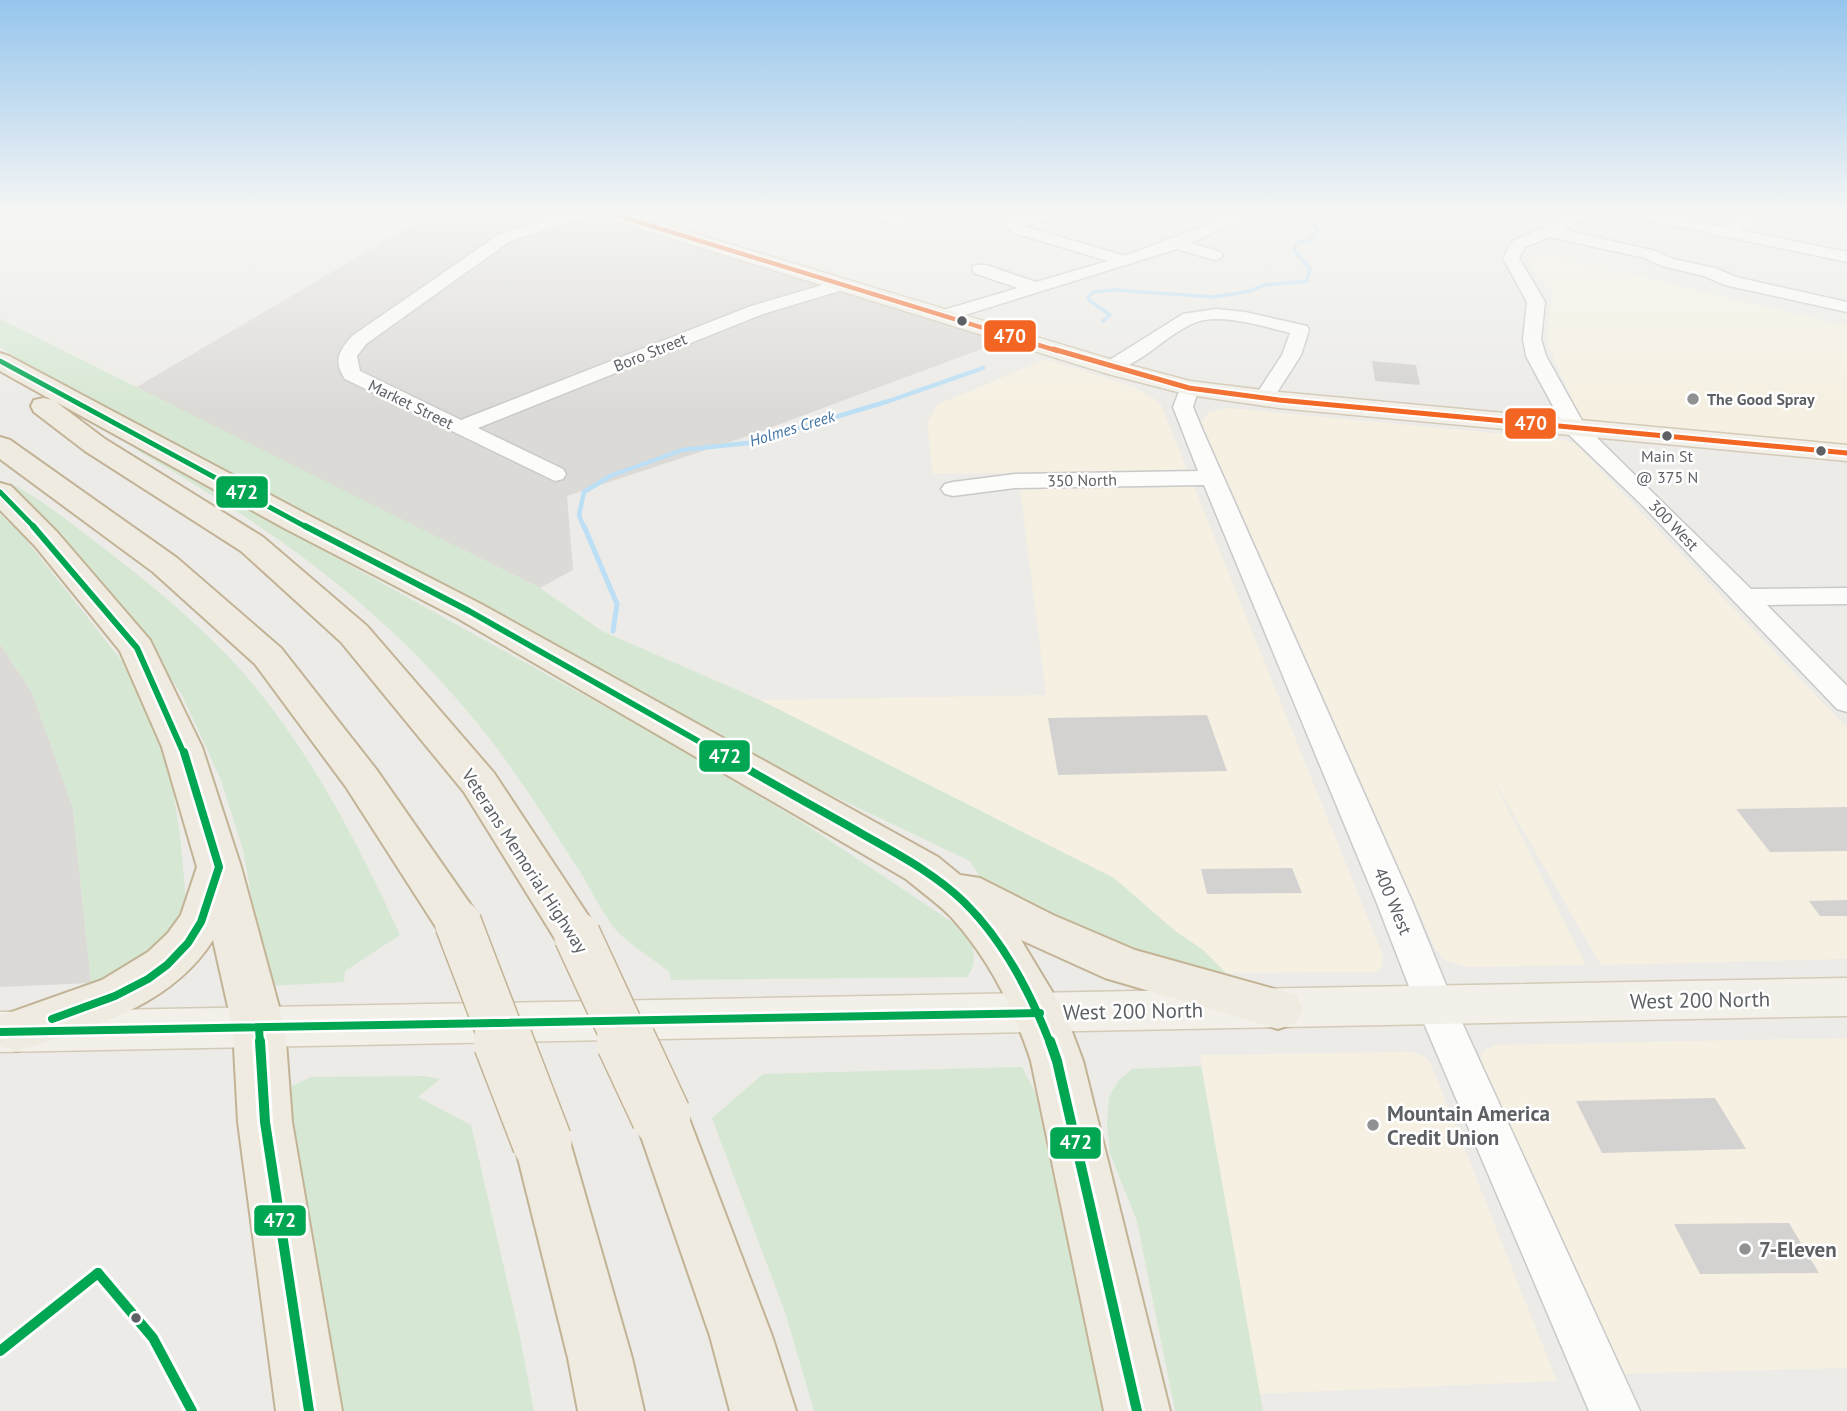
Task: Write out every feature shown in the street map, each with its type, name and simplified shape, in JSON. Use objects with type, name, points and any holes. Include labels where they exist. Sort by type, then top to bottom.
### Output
[{"type":"highway","points":[[0,361],[537,649],[922,868],[1037,927],[1122,965],[1278,1009]]},
{"type":"highway","name":"Veterans Memorial Highway","points":[[0,371],[95,445],[252,544],[354,634],[479,783],[577,935],[661,1116],[741,1336],[763,1411]]},
{"type":"highway","points":[[0,446],[165,565],[268,656],[361,778],[458,923],[542,1142],[600,1358],[611,1411]]},
{"type":"highway","points":[[0,492],[46,539],[137,648],[181,747],[219,867],[259,1029],[265,1122],[309,1411]]},
{"type":"highway","points":[[9,1031],[115,996],[148,979],[167,965],[188,943],[201,922],[219,867]]},
{"type":"highway","points":[[922,868],[967,905],[995,938],[1040,1013],[1060,1073],[1137,1411]]},
{"type":"main road","points":[[823,278],[1189,388],[1576,429],[1847,453]]},
{"type":"main road","name":"West 200 North","points":[[9,1031],[259,1029],[1847,998]]},
{"type":"street","name":"Market Street","points":[[447,278],[359,340],[346,354],[345,365],[352,375],[555,474]]},
{"type":"street","points":[[1006,278],[1036,288]]},
{"type":"street","points":[[946,315],[1070,278]]},
{"type":"street","name":"300 West","points":[[1522,278],[1536,302],[1532,339],[1536,356],[1576,429],[1651,501],[1847,703]]},
{"type":"street","points":[[1727,278],[1731,281],[1822,294],[1847,307]]},
{"type":"street","name":"Boro Street","points":[[459,428],[757,310],[843,284]]},
{"type":"street","points":[[1110,366],[1127,359],[1189,318],[1200,315],[1216,314],[1300,330],[1295,346],[1264,398]]},
{"type":"street","name":"400 West","points":[[1189,388],[1183,407],[1212,478],[1394,901],[1436,1007],[1615,1411]]},
{"type":"street","name":"350 North","points":[[953,489],[1015,481],[1212,478]]},
{"type":"street","points":[[1745,597],[1847,596]]},
{"type":"shaded area","points":[[322,278],[798,278],[1003,341],[745,437],[567,496],[573,570],[540,588],[135,388]]},
{"type":"shaded area","points":[[1539,278],[1646,278],[1847,326],[1847,444],[1582,422],[1547,343],[1552,292]]},
{"type":"shaded area","points":[[1045,359],[1134,387],[1161,405],[1383,956],[1382,968],[1376,972],[1226,973],[1203,950],[1174,930],[1114,878],[760,700],[1046,695],[1018,473],[933,474],[927,423],[937,405]]},
{"type":"shaded area","points":[[1228,408],[1559,439],[1575,443],[1847,728],[1847,959],[1601,965],[1491,775],[1586,965],[1466,967],[1445,960],[1435,948],[1201,422],[1209,412]]},
{"type":"shaded area","points":[[0,644],[32,692],[73,808],[91,983],[0,987]]},
{"type":"shaded area","points":[[1847,1038],[1847,1368],[1615,1374],[1479,1064],[1482,1052],[1495,1045]]},
{"type":"shaded area","points":[[1411,1052],[1422,1055],[1430,1062],[1557,1381],[1259,1394],[1200,1055]]},
{"type":"green space","points":[[0,319],[540,588],[602,631],[760,700],[1114,878],[1174,930],[1203,950],[1226,973],[1200,977],[1164,969],[983,882],[970,861],[825,792],[546,640],[38,371],[0,347]]},
{"type":"green space","points":[[133,445],[672,744],[802,822],[967,932],[974,955],[973,966],[967,977],[671,980],[669,972],[615,929],[499,750],[448,689],[408,647],[326,575],[282,542],[138,451]]},
{"type":"green space","points":[[14,485],[50,507],[84,533],[153,587],[198,627],[254,686],[303,752],[365,861],[400,935],[345,971],[344,982],[268,986],[243,850],[221,780],[182,695],[137,629],[13,489]]},
{"type":"green space","points":[[0,514],[23,536],[122,661],[150,717],[169,764],[180,835],[186,900],[177,939],[109,978],[91,983],[73,808],[32,692],[0,644]]},
{"type":"green space","points":[[1201,1066],[1263,1411],[1175,1411],[1137,1221],[1110,1154],[1107,1126],[1109,1097],[1119,1080],[1132,1069]]},
{"type":"green space","points":[[1022,1067],[1035,1092],[1103,1411],[814,1411],[785,1312],[712,1118],[763,1074]]},
{"type":"green space","points":[[423,1076],[440,1079],[418,1097],[471,1125],[520,1337],[534,1411],[343,1411],[280,1101],[290,1087],[311,1077]]},
{"type":"building","points":[[1372,361],[1416,365],[1420,385],[1375,381]]},
{"type":"building","points":[[1207,715],[1227,771],[1058,775],[1048,718]]},
{"type":"building","points":[[1847,807],[1847,851],[1770,852],[1736,809]]},
{"type":"building","points":[[1292,868],[1302,893],[1207,894],[1201,869]]},
{"type":"building","points":[[1847,900],[1847,916],[1820,916],[1809,901]]},
{"type":"building","points":[[1715,1098],[1746,1149],[1602,1153],[1576,1101]]},
{"type":"building","name":"7-Eleven","points":[[1789,1223],[1819,1273],[1700,1274],[1674,1224]]},
{"type":"waterway","name":"Holmes Creek","points":[[1103,321],[1110,315],[1090,301],[1088,298],[1093,292],[1115,290],[1214,297],[1250,291],[1264,285],[1307,281],[1308,278]]},
{"type":"waterway","name":"Holmes Creek","points":[[584,528],[579,515],[584,492],[610,476],[682,450],[748,443],[889,401],[983,368]]},
{"type":"waterway","name":"Holmes Creek","points":[[584,526],[617,604],[613,631]]},
{"type":"transit line","name":"470","points":[[820,278],[1117,369],[1189,388],[1279,400],[1847,453]]},
{"type":"transit line","name":"472","points":[[0,361],[295,521],[469,611],[922,868],[963,901],[997,941],[1021,979],[1041,1019],[1057,1061],[1137,1411]]},
{"type":"transit line","name":"472","points":[[0,492],[46,539],[137,648],[182,747],[219,867],[201,922],[188,943],[167,965],[148,979],[115,996],[52,1019]]},
{"type":"transit line","name":"472","points":[[0,1032],[1040,1013]]},
{"type":"transit line","name":"472","points":[[259,1029],[265,1122],[309,1411]]},
{"type":"transit line","name":"472","points":[[98,1273],[153,1338],[192,1411]]},
{"type":"transit line","name":"472","points":[[0,1351],[98,1273]]},
{"type":"place","name":"The Good Spray","points":[[1693,399]]},
{"type":"place","name":"Main St @ 375 N","points":[[1667,436]]},
{"type":"place","name":"Mountain America Credit Union","points":[[1373,1125]]},
{"type":"place","name":"7-Eleven","points":[[1745,1249]]}]
